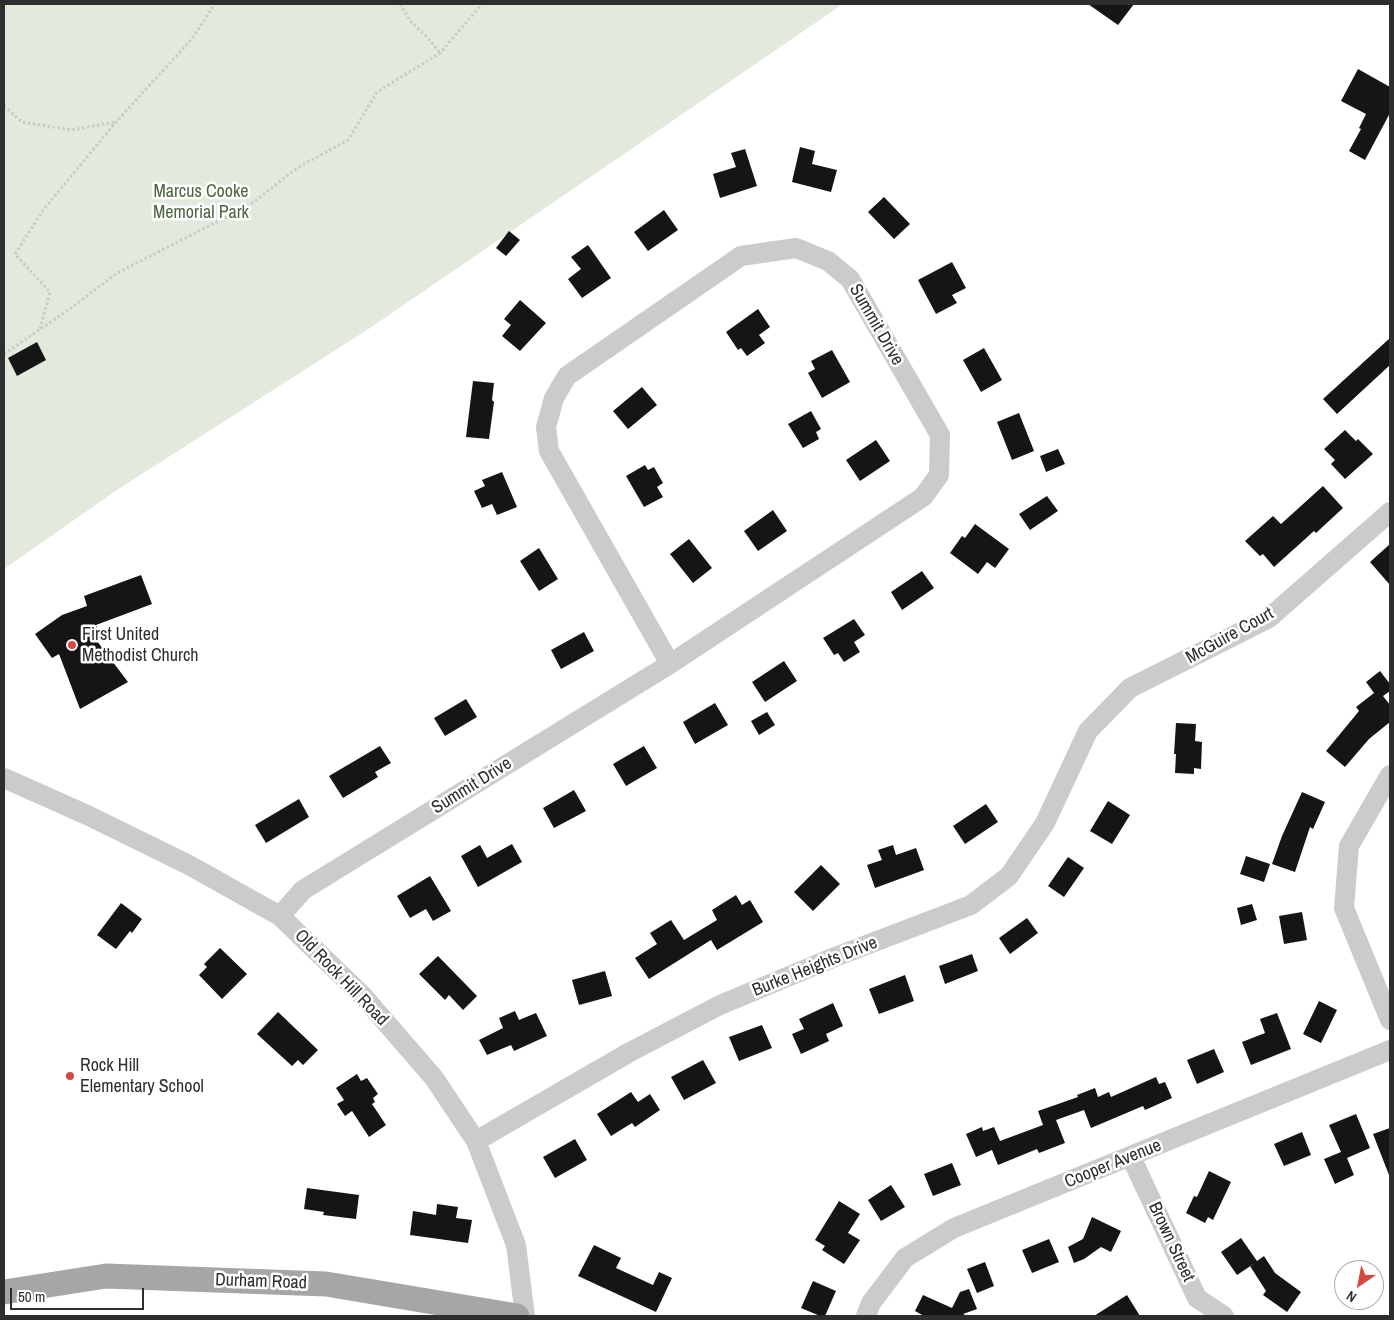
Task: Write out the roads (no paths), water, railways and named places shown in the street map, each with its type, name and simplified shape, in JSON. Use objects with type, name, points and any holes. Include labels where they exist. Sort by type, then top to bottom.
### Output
[{"type":"main road","name":"Durham Road","points":[[4,1292],[106,1276],[326,1284],[517,1316]]},
{"type":"street","name":"Summit Drive","points":[[280,916],[303,890],[670,664],[923,497],[939,476],[940,435],[850,279],[828,261],[796,248],[741,256],[567,376],[554,398],[546,427],[549,451],[670,664]]},
{"type":"street","name":"McGuire Court","points":[[1088,731],[1130,688],[1269,618],[1390,512]]},
{"type":"street","name":"Burke Heights Drive","points":[[476,1141],[630,1052],[720,1005],[836,957],[972,905],[1009,876],[1045,823],[1088,731]]},
{"type":"street","points":[[1390,775],[1349,846],[1344,908],[1390,1020]]},
{"type":"street","name":"Old Rock Hill Road","points":[[4,778],[87,815],[190,866],[280,916],[363,996],[434,1078],[476,1141],[516,1244],[525,1316]]},
{"type":"street","name":"Cooper Avenue","points":[[866,1316],[871,1303],[905,1258],[954,1228],[1390,1050]]},
{"type":"street","name":"Brown Street","points":[[1131,1157],[1197,1298],[1224,1316]]},
{"type":"place","name":"First United Methodist Church","points":[[72,645]]},
{"type":"place","name":"Rock Hill Elementary School","points":[[70,1076]]},
{"type":"park label","name":"Marcus Cooke Memorial Park","points":[[201,202]]}]
